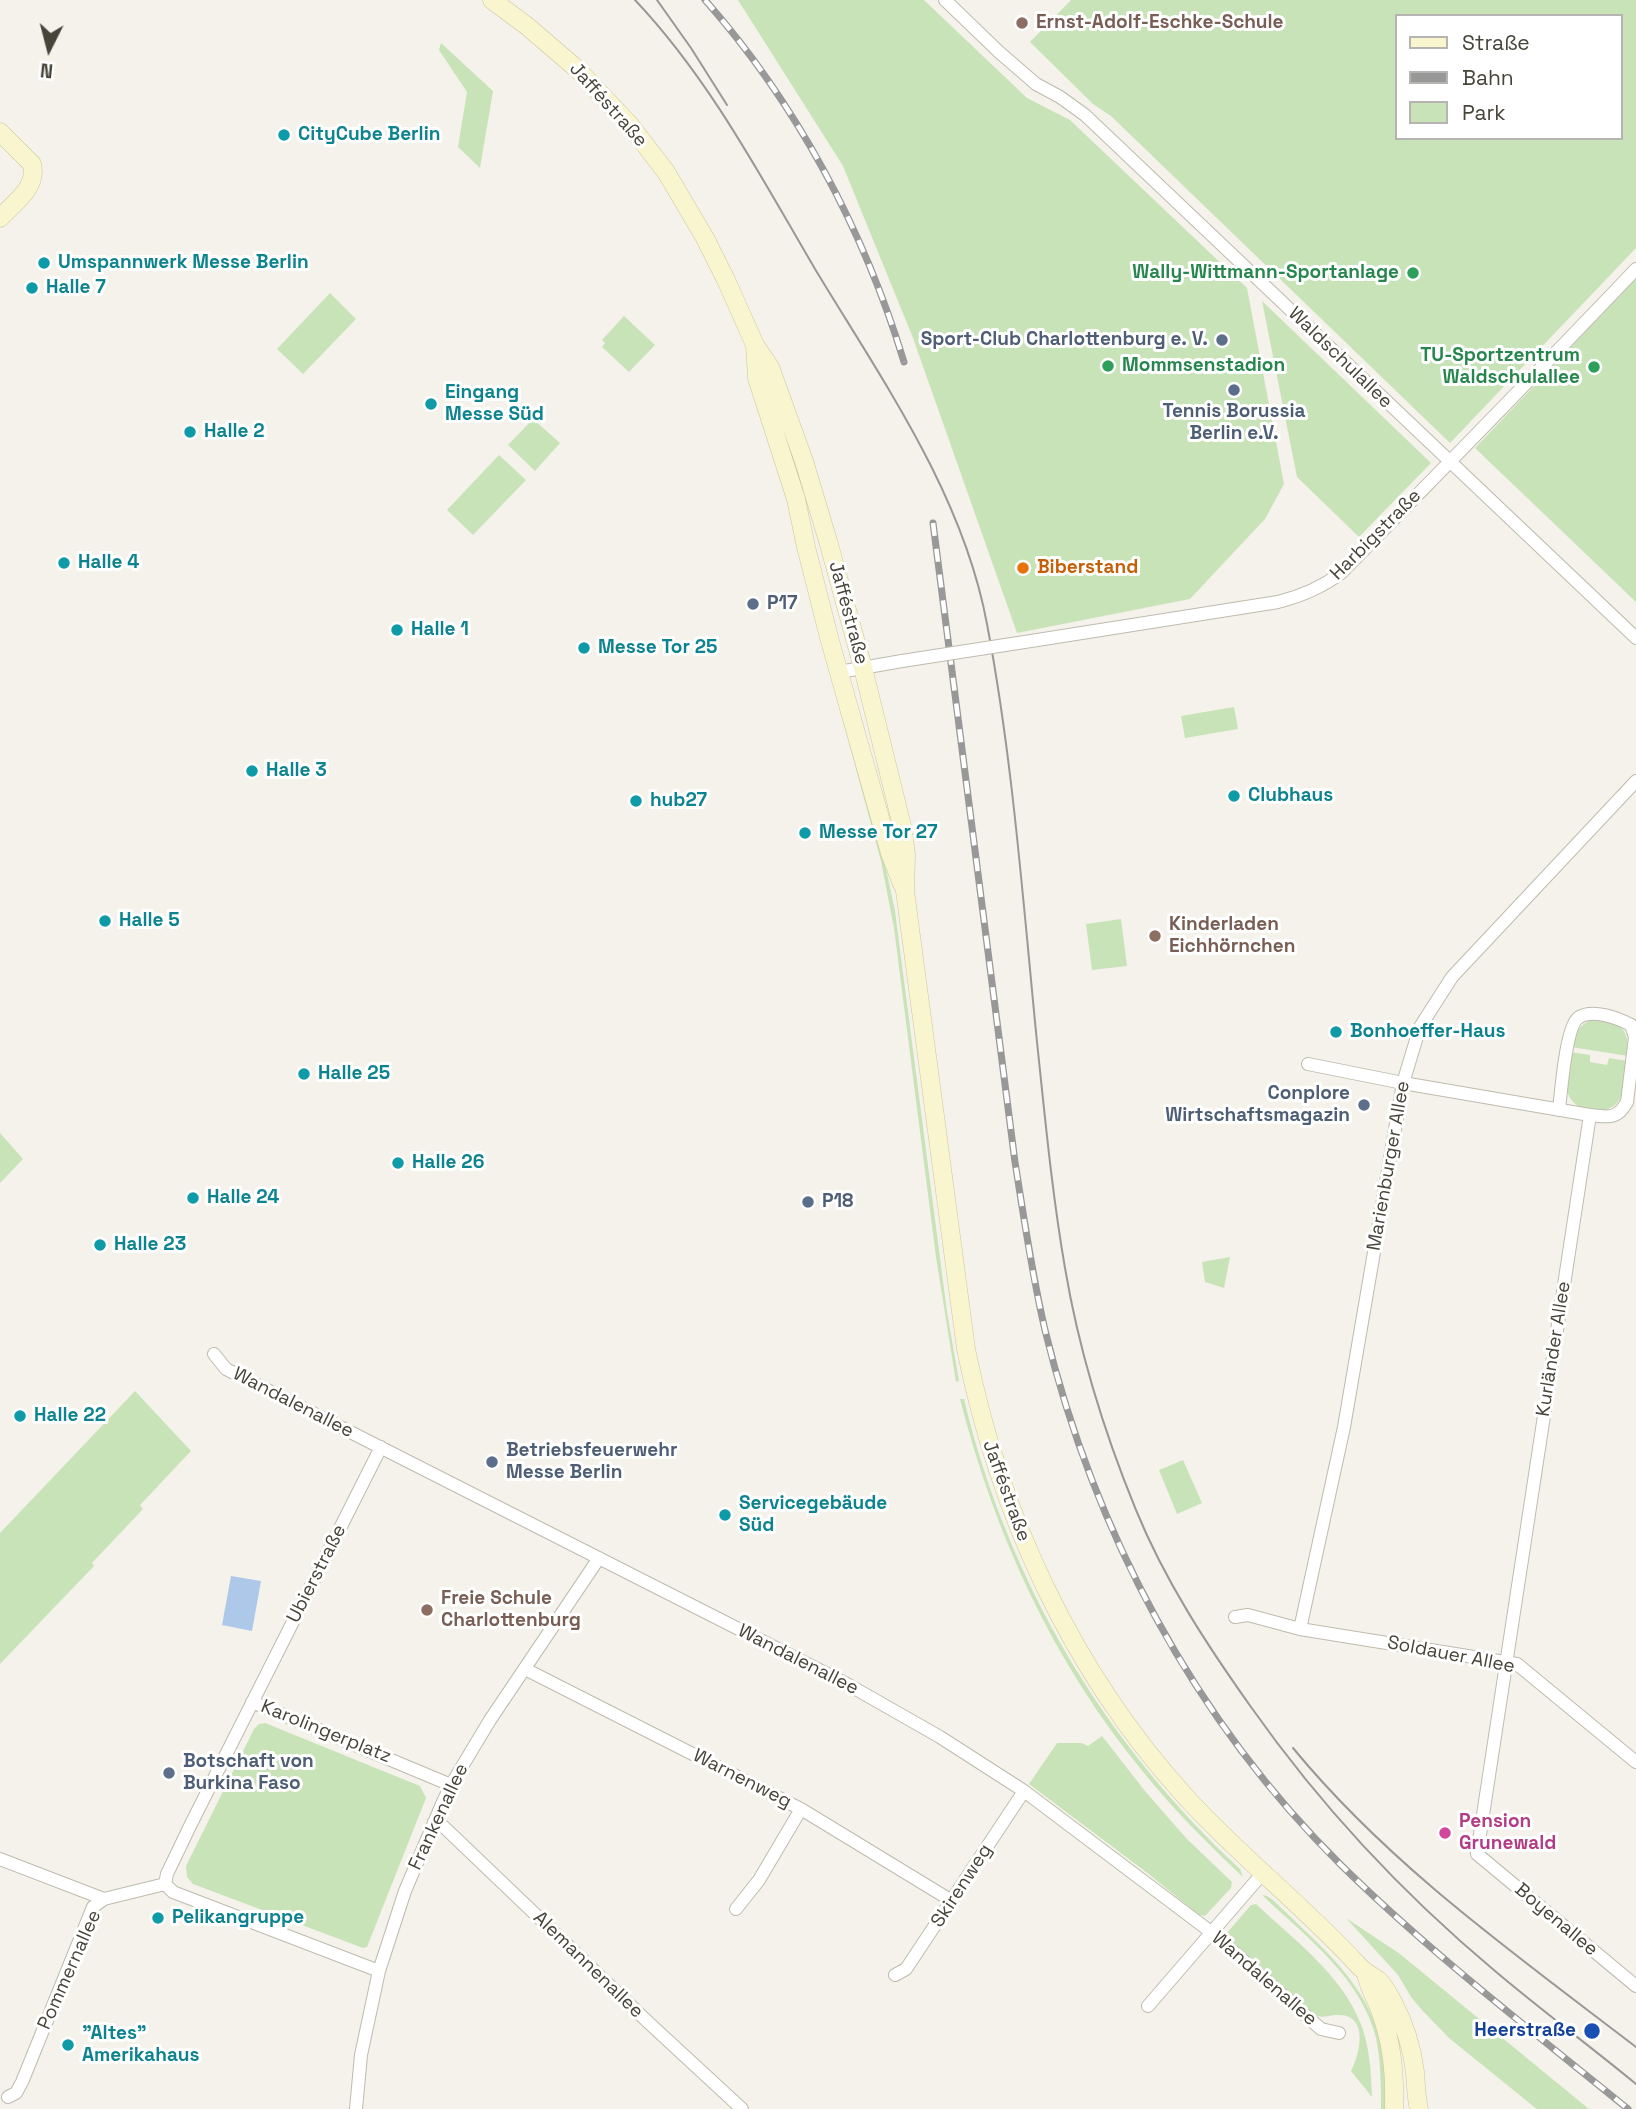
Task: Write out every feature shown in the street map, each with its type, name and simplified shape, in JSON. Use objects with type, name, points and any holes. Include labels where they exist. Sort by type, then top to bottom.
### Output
[{"type":"main road","name":"Jafféstraße","points":[[492,0],[553,47],[600,92],[630,125],[666,172],[710,248],[755,345],[770,367],[804,461],[863,668],[902,830],[906,855],[905,891],[960,1315],[974,1387],[998,1473],[1016,1523],[1049,1596],[1098,1681],[1132,1731],[1184,1795],[1262,1874],[1366,1973],[1380,1981],[1394,2003],[1405,2030],[1415,2073],[1417,2105]]},
{"type":"main road","points":[[0,132],[32,164],[33,176],[28,188],[0,218]]},
{"type":"main road","name":"Jafféstraße","points":[[755,345],[757,378],[796,499],[839,672],[890,853],[905,891]]},
{"type":"main road","name":"Jafféstraße","points":[[1366,1973],[1394,2057],[1394,2109]]},
{"type":"street","name":"Waldschulallee","points":[[945,0],[1036,84],[1085,115],[1636,638]]},
{"type":"street","name":"Harbigstraße","points":[[863,668],[1278,602],[1324,586],[1341,573],[1497,415],[1636,269]]},
{"type":"street","points":[[839,672],[863,668]]},
{"type":"street","name":"Marienburger Allee","points":[[1300,1629],[1344,1427],[1403,1083],[1420,1027],[1451,977],[1636,781]]},
{"type":"street","points":[[1308,1064],[1403,1083],[1559,1110],[1609,1118],[1622,1112],[1627,1102],[1635,1037],[1631,1025],[1618,1018],[1589,1014],[1577,1018],[1570,1031],[1559,1110]]},
{"type":"street","name":"Kurländer Allee","points":[[1477,1854],[1590,1115]]},
{"type":"street","name":"Wandalenallee","points":[[214,1354],[226,1369],[847,1684],[940,1737],[1024,1791],[1211,1933],[1321,2029],[1339,2033]]},
{"type":"street","name":"Ubierstraße","points":[[252,1702],[382,1447]]},
{"type":"street","name":"Frankenallee","points":[[356,2109],[361,2055],[379,1971],[405,1891],[434,1822],[451,1785],[490,1720],[599,1558]]},
{"type":"street","name":"Soldauer Allee","points":[[1235,1616],[1248,1615],[1300,1629],[1517,1664],[1636,1762]]},
{"type":"street","name":"Warnenweg","points":[[525,1669],[801,1809],[953,1901]]},
{"type":"street","name":"Karolingerplatz","points":[[165,1884],[167,1874],[252,1702],[451,1785]]},
{"type":"street","name":"Skirenweg","points":[[895,1975],[906,1969],[1024,1791]]},
{"type":"street","points":[[736,1909],[759,1880],[801,1809]]},
{"type":"street","name":"Alemannenallee","points":[[434,1822],[444,1827],[742,2109]]},
{"type":"street","name":"Boyenallee","points":[[1477,1854],[1636,1986]]},
{"type":"street","points":[[0,1859],[104,1899]]},
{"type":"street","points":[[1148,2006],[1262,1874]]},
{"type":"street","points":[[165,1884],[173,1892],[379,1971]]},
{"type":"street","name":"Pommernallee","points":[[8,2097],[16,2093],[22,2082],[93,1908],[104,1899],[165,1884]]},
{"type":"green space","name":"Mommsenstadion","points":[[738,0],[924,0],[1027,98],[1070,120],[1247,288],[1284,484],[1265,519],[1190,599],[1017,633],[913,338],[843,166]]},
{"type":"green space","name":"Wally-Wittmann-Sportanlage","points":[[1071,0],[1636,0],[1636,248],[1450,443],[1111,116],[1093,104],[1030,42]]},
{"type":"green space","points":[[441,43],[493,91],[480,168],[458,147],[467,92],[439,50]]},
{"type":"green space","name":"TU-Sportzentrum Waldschulallee","points":[[1636,279],[1636,602],[1475,448]]},
{"type":"green space","points":[[330,293],[356,319],[303,374],[277,349]]},
{"type":"green space","points":[[1262,301],[1431,463],[1359,537],[1297,477]]},
{"type":"green space","points":[[624,316],[655,345],[629,372],[602,347],[605,343],[602,340]]},
{"type":"green space","points":[[533,419],[560,443],[535,471],[508,445]]},
{"type":"green space","points":[[499,455],[526,480],[473,535],[447,510]]},
{"type":"green space","points":[[838,703],[842,704],[882,850],[895,911],[947,1312],[959,1381],[956,1382],[936,1257],[894,928],[881,861]]},
{"type":"green space","points":[[1234,707],[1238,729],[1185,738],[1181,716]]},
{"type":"green space","points":[[1121,919],[1127,966],[1092,970],[1086,924]]},
{"type":"green space","points":[[1594,1019],[1622,1028],[1627,1038],[1628,1056],[1571,1047],[1578,1030]]},
{"type":"green space","points":[[1571,1052],[1590,1055],[1590,1062],[1607,1065],[1609,1058],[1628,1061],[1623,1090],[1614,1105],[1607,1109],[1591,1111],[1583,1109],[1570,1098],[1566,1081]]},
{"type":"green space","points":[[0,1133],[23,1159],[0,1183]]},
{"type":"green space","points":[[1230,1257],[1224,1288],[1205,1282],[1202,1262]]},
{"type":"green space","points":[[135,1391],[191,1451],[140,1505],[143,1509],[92,1563],[94,1566],[0,1664],[0,1533]]},
{"type":"green space","points":[[960,1399],[964,1399],[983,1466],[1006,1531],[1034,1594],[1067,1655],[1104,1713],[1146,1768],[1191,1820],[1240,1869],[1243,1877],[1144,1773],[1082,1688],[1055,1643],[1010,1549],[974,1450]]},
{"type":"green space","points":[[1183,1460],[1202,1503],[1177,1514],[1159,1470]]},
{"type":"green space","points":[[265,1723],[420,1786],[426,1798],[367,1947],[363,1948],[193,1884],[187,1877],[186,1866],[254,1729]]},
{"type":"green space","points":[[1102,1736],[1186,1838],[1232,1882],[1231,1888],[1205,1916],[1199,1915],[1029,1784],[1057,1743],[1082,1743],[1088,1746]]},
{"type":"green space","points":[[1262,1895],[1273,1900],[1326,1951],[1356,1988],[1368,2008],[1378,2031],[1383,2055],[1385,2109],[1381,2109],[1376,2038],[1369,2016],[1358,1996],[1345,1977],[1313,1942]]},
{"type":"green space","points":[[1256,1904],[1315,1958],[1352,2005],[1366,2040],[1372,2097],[1351,2071],[1360,2037],[1355,2022],[1340,2015],[1323,2017],[1312,2014],[1229,1941],[1226,1934],[1251,1905]]},
{"type":"green space","points":[[1346,1918],[1400,1954],[1589,2109],[1537,2109],[1533,2106],[1449,2038],[1421,2009],[1398,1975]]},
{"type":"water","points":[[231,1576],[261,1581],[252,1631],[222,1625]]},
{"type":"tram line","points":[[635,0],[687,62],[733,129],[893,396],[940,484],[975,576],[987,624],[1004,727],[1049,1155],[1065,1268],[1094,1391],[1113,1451],[1147,1536],[1188,1612],[1251,1707],[1305,1779],[1364,1847],[1461,1942],[1636,2084]]},
{"type":"tram line","points":[[657,0],[727,105]]},
{"type":"tram line","points":[[1293,1748],[1371,1832],[1413,1870],[1500,1943],[1636,2047]]},
{"type":"railway","points":[[705,0],[769,81],[824,170],[869,264],[904,362]]},
{"type":"railway","points":[[933,523],[1015,1162],[1032,1267],[1045,1330],[1066,1405],[1091,1478],[1121,1549],[1156,1619],[1196,1685],[1240,1749],[1289,1809],[1342,1866],[1411,1930],[1628,2109]]},
{"type":"place","name":"Ernst-Adolf-Eschke-Schule","points":[[1022,23]]},
{"type":"place","name":"CityCube Berlin","points":[[284,135]]},
{"type":"place","name":"Umspannwerk Messe Berlin","points":[[44,263]]},
{"type":"place","name":"Wally-Wittmann-Sportanlage","points":[[1413,273]]},
{"type":"place","name":"Halle 7","points":[[32,288]]},
{"type":"place","name":"Sport-Club Charlottenburg e. V.","points":[[1222,340]]},
{"type":"place","name":"Mommsenstadion","points":[[1108,366]]},
{"type":"place","name":"TU-Sportzentrum Waldschulallee","points":[[1594,367]]},
{"type":"place","name":"Tennis Borussia Berlin e.V.","points":[[1234,390]]},
{"type":"place","name":"Eingang Messe Süd","points":[[431,404]]},
{"type":"place","name":"Halle 2","points":[[190,432]]},
{"type":"place","name":"Halle 4","points":[[64,563]]},
{"type":"place","name":"Biberstand","points":[[1023,568]]},
{"type":"place","name":"P17","points":[[753,604]]},
{"type":"place","name":"Halle 1","points":[[397,630]]},
{"type":"place","name":"Messe Tor 25","points":[[584,648]]},
{"type":"place","name":"Halle 3","points":[[252,771]]},
{"type":"place","name":"Clubhaus","points":[[1234,796]]},
{"type":"place","name":"hub27","points":[[636,801]]},
{"type":"place","name":"Messe Tor 27","points":[[805,833]]},
{"type":"place","name":"Halle 5","points":[[105,921]]},
{"type":"place","name":"Kinderladen Eichhörnchen","points":[[1155,936]]},
{"type":"place","name":"Bonhoeffer-Haus","points":[[1336,1032]]},
{"type":"place","name":"Halle 25","points":[[304,1074]]},
{"type":"place","name":"Conplore Wirtschaftsmagazin","points":[[1364,1105]]},
{"type":"place","name":"Halle 26","points":[[398,1163]]},
{"type":"place","name":"Halle 24","points":[[193,1198]]},
{"type":"place","name":"P18","points":[[808,1202]]},
{"type":"place","name":"Halle 23","points":[[100,1245]]},
{"type":"place","name":"Halle 22","points":[[20,1416]]},
{"type":"place","name":"Betriebsfeuerwehr Messe Berlin","points":[[492,1462]]},
{"type":"place","name":"Servicegebäude Süd","points":[[725,1515]]},
{"type":"place","name":"Freie Schule Charlottenburg","points":[[427,1610]]},
{"type":"place","name":"Botschaft von Burkina Faso","points":[[169,1773]]},
{"type":"place","name":"Pension Grunewald","points":[[1445,1833]]},
{"type":"place","name":"Pelikangruppe","points":[[158,1918]]},
{"type":"place","name":"Heerstraße","points":[[1592,2031]]},
{"type":"place","name":"\"Altes\" Amerikahaus","points":[[68,2045]]}]
